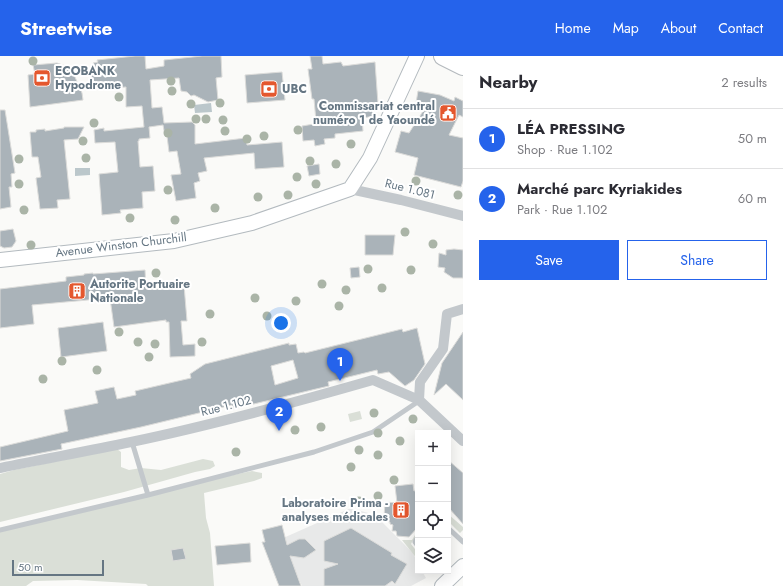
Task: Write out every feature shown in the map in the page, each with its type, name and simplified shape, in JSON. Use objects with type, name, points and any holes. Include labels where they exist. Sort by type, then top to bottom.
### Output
[{"type":"highway","points":[[443,56],[463,66]]},
{"type":"street","points":[[350,189],[370,158],[417,56]]},
{"type":"street","name":"Rue 1.081","points":[[350,189],[463,216]]},
{"type":"street","name":"Avenue Winston Churchill","points":[[0,260],[174,241],[252,223],[350,189]]},
{"type":"street","points":[[419,400],[420,382],[444,349],[447,314],[463,310]]},
{"type":"street","name":"Rue 1.102","points":[[0,468],[132,442],[373,380],[419,400],[463,441]]},
{"type":"street","points":[[447,580],[463,566]]},
{"type":"lane","points":[[0,530],[148,495],[314,452],[373,432],[419,400]]},
{"type":"lane","points":[[132,442],[148,495]]},
{"type":"lane","points":[[451,531],[463,542]]},
{"type":"shaded area","points":[[211,103],[212,112],[195,113],[194,105]]},
{"type":"shaded area","points":[[75,168],[90,168],[90,175],[75,176]]},
{"type":"shaded area","points":[[360,411],[362,419],[350,422],[348,414]]},
{"type":"shaded area","points":[[117,449],[121,452],[121,467],[129,470],[141,468],[161,470],[203,459],[213,461],[215,466],[210,469],[124,492],[0,522],[0,474]]},
{"type":"shaded area","points":[[252,471],[262,473],[262,478],[204,493],[206,518],[210,533],[214,586],[148,586],[146,584],[77,580],[33,581],[26,586],[0,586],[0,532],[157,491]]},
{"type":"shaded area","points":[[351,508],[375,515],[413,553],[415,557],[415,574],[424,574],[426,578],[411,586],[302,586],[281,539]]},
{"type":"shaded area","points":[[451,517],[463,527],[463,530],[460,533],[451,524]]},
{"type":"shaded area","points":[[415,535],[415,538],[411,544],[415,549],[415,556],[402,540],[412,540]]},
{"type":"building","points":[[145,56],[146,69],[164,66],[164,60],[202,56],[221,56],[222,77],[216,78],[218,100],[208,102],[194,95],[191,96],[187,92],[181,91],[179,78],[150,80],[152,108],[162,107],[164,123],[192,122],[195,125],[195,144],[246,138],[247,145],[282,142],[284,167],[255,169],[254,153],[204,158],[207,171],[198,173],[200,181],[194,183],[196,198],[176,201],[171,175],[181,174],[177,151],[169,152],[167,136],[165,136],[163,125],[149,127],[150,138],[139,139],[138,141],[140,167],[153,166],[155,191],[142,192],[143,208],[120,210],[121,213],[102,215],[99,174],[118,172],[115,142],[95,143],[94,130],[104,128],[104,131],[144,127],[142,106],[126,107],[126,87],[112,88],[112,84],[91,86],[93,63],[98,62],[97,60]]},
{"type":"building","points":[[310,56],[322,56],[323,64],[341,62],[343,66],[375,62],[378,104],[375,116],[362,118],[363,131],[335,134],[335,138],[324,139],[325,144],[315,146],[314,140],[303,141],[302,126],[314,124],[314,121],[316,121],[314,99],[312,99],[308,69],[312,69]]},
{"type":"building","points":[[57,63],[71,68],[82,93],[83,100],[30,107],[28,75],[35,74],[33,65]]},
{"type":"building","points":[[282,72],[285,100],[247,103],[245,75]]},
{"type":"building","points":[[418,91],[440,95],[454,101],[455,97],[463,101],[463,117],[459,115],[449,135],[463,138],[463,181],[461,187],[414,175],[418,158],[395,152],[401,131],[409,133],[427,105],[416,103]]},
{"type":"building","points":[[0,110],[5,110],[15,173],[11,174],[12,187],[9,187],[11,207],[0,209]]},
{"type":"building","points":[[64,127],[84,127],[78,139],[64,140],[70,199],[57,200],[58,208],[40,209],[36,178],[41,177],[38,157],[32,157],[30,132]]},
{"type":"building","points":[[319,164],[320,174],[309,176],[307,166]]},
{"type":"building","points":[[13,229],[16,241],[12,247],[4,248],[0,246],[0,231]]},
{"type":"building","points":[[365,235],[395,235],[393,255],[365,255]]},
{"type":"building","points":[[446,250],[463,250],[463,278],[453,278],[444,272],[445,268],[438,267],[439,253],[446,255]]},
{"type":"building","points":[[359,267],[360,277],[351,278],[350,268]]},
{"type":"building","points":[[145,270],[146,289],[184,285],[187,321],[181,321],[183,345],[195,344],[195,356],[170,357],[169,322],[166,322],[166,320],[114,327],[110,298],[32,305],[34,324],[0,328],[0,289],[66,281],[66,277],[84,274]]},
{"type":"building","points":[[103,322],[107,351],[61,357],[58,328]]},
{"type":"building","points":[[417,328],[425,364],[414,380],[405,386],[389,372],[378,374],[377,370],[328,382],[329,386],[233,409],[232,405],[141,427],[61,444],[62,449],[0,461],[0,447],[68,431],[64,410],[98,403],[95,391],[114,387],[117,399],[136,395],[135,391],[191,378],[190,374],[205,364],[289,343],[289,345],[296,344],[298,353],[305,353],[402,329],[403,332]],"holes":[[[293,360],[298,378],[275,385],[271,366]]]},
{"type":"building","points":[[463,332],[463,400],[446,384],[434,395],[442,363]]},
{"type":"building","points":[[451,463],[463,473],[463,524],[451,510]]},
{"type":"building","name":"Laboratoire Prima - analyses médicales","points":[[413,484],[415,491],[415,530],[409,537],[397,536],[396,531],[392,531],[393,525],[390,524],[390,522],[385,521],[385,502],[397,503],[395,486]]},
{"type":"building","points":[[282,525],[287,545],[299,539],[305,539],[316,550],[304,558],[290,556],[301,586],[279,586],[262,542],[265,542],[262,530]]},
{"type":"building","points":[[351,528],[407,564],[395,584],[392,581],[385,586],[324,586],[324,569],[338,564],[324,561],[324,541]]},
{"type":"building","points":[[250,543],[251,562],[217,565],[215,546]]},
{"type":"building","points":[[183,548],[186,559],[173,561],[171,550]]},
{"type":"place","name":"ECOBANK Hypodrome","points":[[42,78]]},
{"type":"place","name":"UBC","points":[[269,89]]},
{"type":"place","name":"Commissariat central numéro 1 de Yaoundé","points":[[448,113]]},
{"type":"place","name":"Autorite Portuaire Nationale","points":[[77,291]]},
{"type":"place","name":"LÉA PRESSING","points":[[340,381]]},
{"type":"place","name":"Marché parc Kyriakides","points":[[279,431]]},
{"type":"place","name":"Laboratoire Prima - analyses médicales","points":[[401,510]]}]
